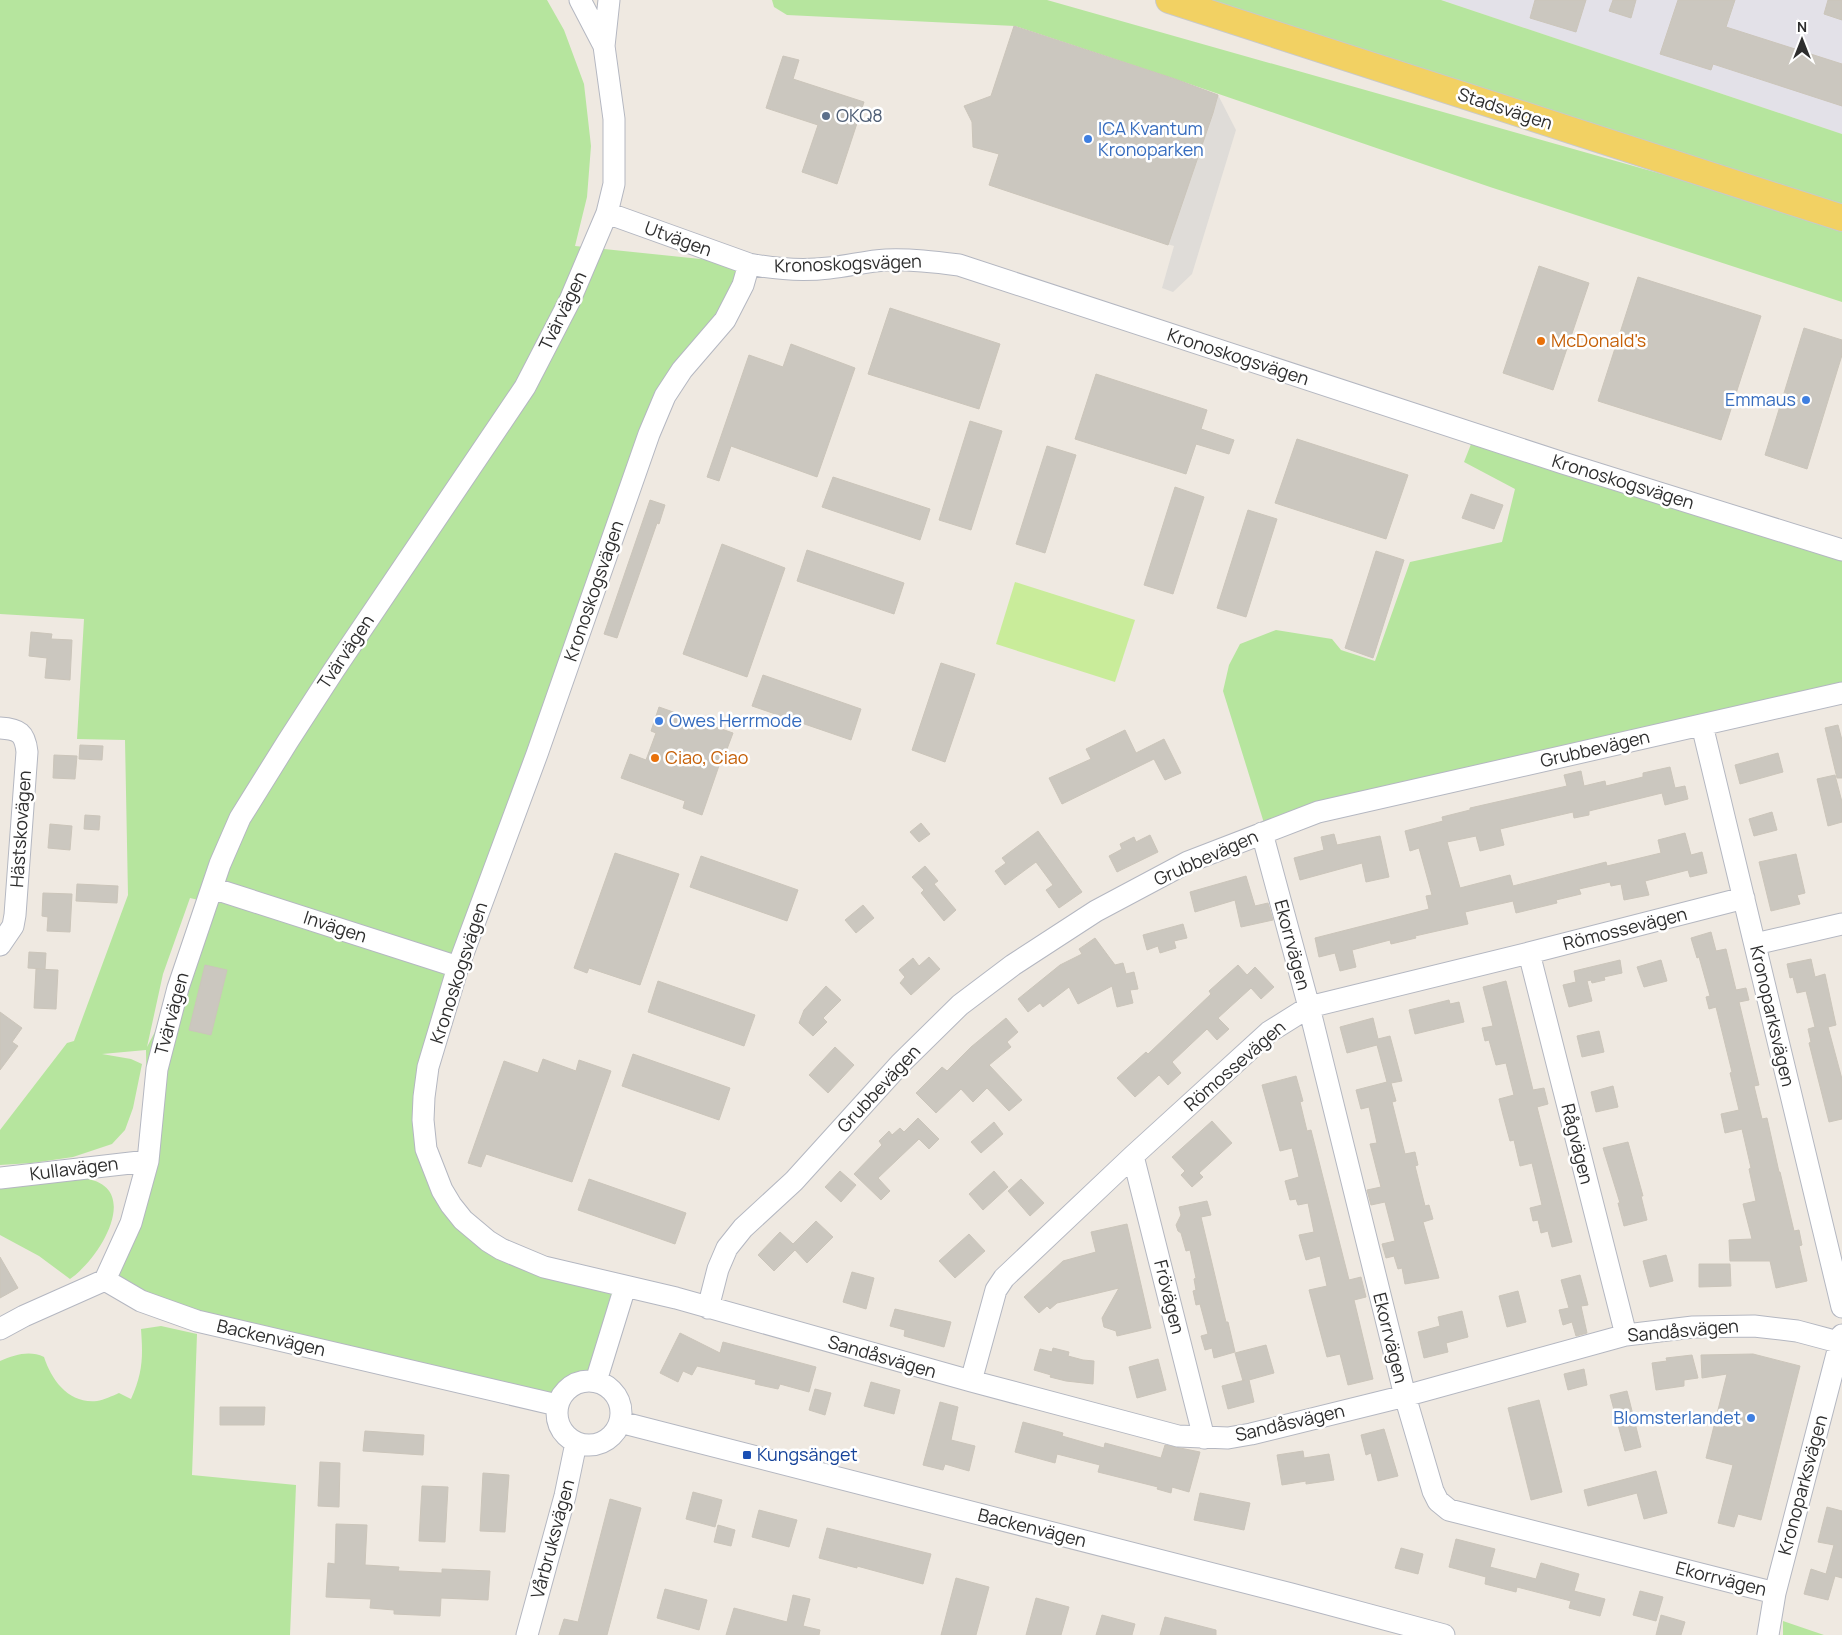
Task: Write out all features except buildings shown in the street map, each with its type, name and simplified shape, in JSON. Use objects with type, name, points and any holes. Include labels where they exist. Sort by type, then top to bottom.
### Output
[{"type":"main road","name":"Stadsvägen","points":[[1169,0],[1842,218]]},
{"type":"street","name":"Tvärvägen","points":[[580,0],[604,46]]},
{"type":"street","name":"Tvärvägen","points":[[105,1280],[131,1223],[148,1161],[157,1069],[178,988],[220,864],[240,818],[288,740],[525,387],[570,300],[607,213],[614,184],[614,119],[604,46],[609,0]]},
{"type":"street","name":"Utvägen","points":[[607,213],[749,264]]},
{"type":"street","name":"Kronoskogsvägen","points":[[624,1287],[544,1267],[488,1240],[463,1220],[442,1190],[426,1149],[423,1120],[424,1097],[428,1067],[458,966],[537,754],[649,434],[665,396],[682,370],[725,320],[743,284],[749,264],[773,268],[828,268],[889,260],[927,261],[959,265],[1563,463],[1842,550]]},
{"type":"street","name":"Grubbevägen","points":[[708,1308],[718,1269],[727,1248],[743,1228],[794,1181],[900,1064],[960,1005],[1013,965],[1096,911],[1188,862],[1318,812],[1842,693]]},
{"type":"street","name":"Kronoparksvägen","points":[[1702,724],[1842,1307]]},
{"type":"street","name":"Hästskovägen","points":[[0,728],[17,731],[24,736],[27,752],[15,915],[13,926],[0,945]]},
{"type":"street","name":"Ekorrvägen","points":[[1262,833],[1308,1007],[1405,1396],[1433,1491],[1438,1500],[1449,1510],[1775,1593]]},
{"type":"street","name":"Invägen","points":[[212,888],[458,966]]},
{"type":"street","name":"Römossevägen","points":[[970,1382],[996,1290],[1000,1283],[1133,1156],[1269,1032],[1308,1007],[1744,898]]},
{"type":"street","points":[[1755,944],[1842,924]]},
{"type":"street","name":"Rågvägen","points":[[1529,953],[1626,1335]]},
{"type":"street","name":"Frövägen","points":[[1133,1156],[1204,1438]]},
{"type":"street","name":"Kullavägen","points":[[0,1178],[148,1161]]},
{"type":"street","points":[[0,1329],[24,1316],[105,1280]]},
{"type":"street","name":"Backenvägen","points":[[105,1280],[141,1301],[197,1321],[557,1405]]},
{"type":"street","name":"Sandåsvägen","points":[[624,1287],[708,1308],[970,1382],[1178,1436],[1204,1438],[1228,1438],[1251,1434],[1405,1396],[1626,1335],[1693,1327],[1754,1326],[1797,1331],[1841,1340]]},
{"type":"street","points":[[596,1381],[624,1287]]},
{"type":"street","name":"Kronoparksvägen","points":[[1768,1635],[1775,1593],[1841,1340]]},
{"type":"street","points":[[582,1381],[596,1381],[604,1384],[617,1396],[620,1405],[620,1422],[614,1434],[603,1443],[590,1446],[576,1443],[566,1437],[559,1428],[556,1417],[557,1405],[562,1394],[569,1387],[582,1381]]},
{"type":"street","name":"Backenvägen","points":[[620,1422],[1444,1635]]},
{"type":"street","name":"Vårbruksvägen","points":[[527,1635],[565,1496],[576,1443]]},
{"type":"shaded area","points":[[1441,0],[1842,0],[1842,134]]},
{"type":"shaded area","points":[[1218,95],[1236,130],[1192,274],[1173,292],[1162,288],[1174,246],[1160,242],[1168,244]]},
{"type":"green space","points":[[0,0],[547,0],[564,30],[584,84],[591,146],[587,197],[575,246],[749,264],[682,370],[429,1067],[426,1149],[475,1230],[625,1287],[596,1381],[582,1382],[572,1386],[564,1393],[557,1405],[197,1321],[105,1280],[148,1161],[146,1050],[102,1054],[131,1059],[142,1064],[133,1108],[125,1130],[112,1144],[73,1157],[0,1165],[0,1130],[67,1043],[74,1041],[128,895],[125,740],[77,739],[84,619],[0,614]],"holes":[[[190,898],[207,902],[178,988],[147,1047],[163,974]]]},
{"type":"green space","points":[[772,0],[1047,0],[1842,225],[1842,302],[1490,187],[1015,26],[787,15],[774,7]]},
{"type":"green space","points":[[1169,0],[1441,0],[1842,134],[1842,218]]},
{"type":"green space","points":[[1475,434],[1842,550],[1842,691],[1264,823],[1223,691],[1229,665],[1240,644],[1276,630],[1332,639],[1341,650],[1375,661],[1410,562],[1502,542],[1515,489],[1464,462]]},
{"type":"green space","points":[[1015,582],[1135,620],[1115,682],[996,644]]},
{"type":"green space","points":[[82,1178],[101,1184],[111,1194],[114,1208],[111,1224],[104,1240],[82,1269],[70,1279],[39,1256],[0,1235],[0,1189],[63,1179]]},
{"type":"green space","points":[[161,1326],[197,1334],[192,1475],[296,1485],[290,1635],[0,1635],[0,1361],[22,1354],[38,1355],[44,1357],[47,1366],[63,1389],[78,1399],[97,1401],[119,1393],[131,1399],[138,1381],[141,1364],[141,1329]]},
{"type":"green space","points":[[1783,1621],[1824,1635],[1783,1635]]},
{"type":"place","name":"OKQ8","points":[[826,116]]},
{"type":"place","name":"ICA Kvantum Kronoparken","points":[[1088,139]]},
{"type":"place","name":"McDonald's","points":[[1541,341]]},
{"type":"place","name":"Emmaus","points":[[1806,400]]},
{"type":"place","name":"Owes Herrmode","points":[[659,721]]},
{"type":"place","name":"Ciao, Ciao","points":[[655,758]]},
{"type":"place","name":"Blomsterlandet","points":[[1751,1418]]},
{"type":"place","name":"Kungsänget","points":[[747,1455]]}]
